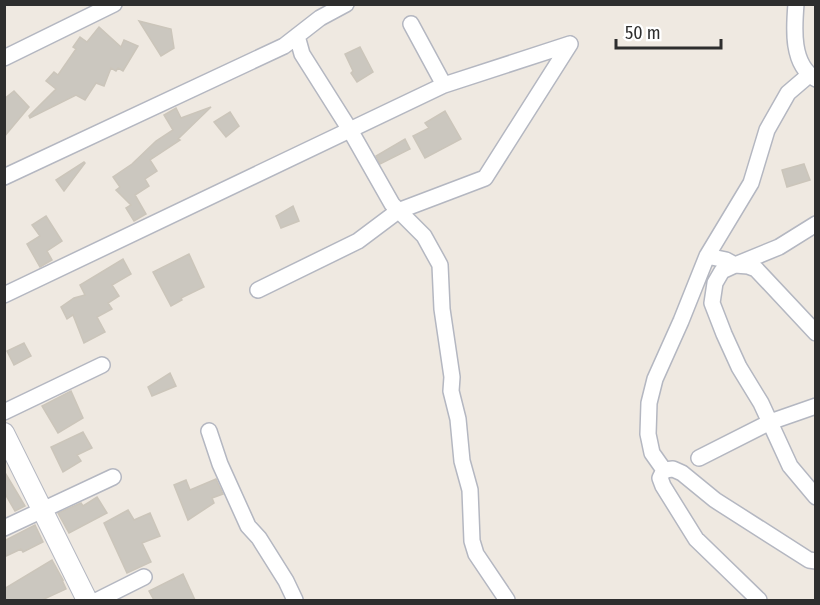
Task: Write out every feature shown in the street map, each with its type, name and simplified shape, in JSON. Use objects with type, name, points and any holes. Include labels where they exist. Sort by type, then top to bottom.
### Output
[{"type":"street","points":[[4,58],[114,4]]},
{"type":"street","points":[[4,177],[284,46],[320,18],[346,4]]},
{"type":"street","points":[[664,470],[652,453],[648,434],[649,403],[655,379],[681,321],[706,256],[751,183],[767,130],[788,93],[813,77],[801,63],[795,40],[796,4]]},
{"type":"street","points":[[411,24],[444,85]]},
{"type":"street","points":[[297,36],[302,54],[350,130],[392,204],[424,236],[440,265],[442,309],[452,377],[451,391],[458,419],[462,461],[470,490],[472,541],[476,554],[507,600]]},
{"type":"street","points":[[4,295],[444,85],[570,44],[485,178],[398,211],[358,241],[258,290]]},
{"type":"street","points":[[816,224],[778,247],[722,271],[715,283],[712,303],[739,367],[770,422],[790,466],[816,497]]},
{"type":"street","points":[[706,256],[756,269],[816,333]]},
{"type":"street","points":[[4,412],[102,365]]},
{"type":"street","points":[[699,458],[770,422],[816,406]]},
{"type":"street","points":[[209,431],[220,464],[248,526],[259,538],[295,600]]},
{"type":"street","points":[[4,434],[87,600]]},
{"type":"street","points":[[664,470],[673,469],[682,473],[715,501],[809,560],[816,561]]},
{"type":"street","points":[[664,470],[660,478],[663,486],[696,539],[759,600]]},
{"type":"street","points":[[4,528],[113,477]]},
{"type":"street","points":[[98,600],[144,578]]},
{"type":"building","points":[[139,21],[171,29],[174,48],[161,56]]},
{"type":"building","points":[[99,27],[121,47],[124,40],[138,46],[123,71],[111,68],[104,86],[96,83],[85,100],[76,95],[30,118],[29,116],[56,89],[46,81],[54,72],[58,75],[76,49],[73,47],[80,37],[87,42]]},
{"type":"building","points":[[360,47],[373,72],[357,82],[351,73],[353,71],[345,54]]},
{"type":"building","points":[[14,91],[29,107],[4,137],[4,99]]},
{"type":"building","points":[[211,107],[178,139],[180,140],[150,160],[157,171],[145,179],[149,186],[135,195],[146,214],[134,221],[126,208],[131,205],[116,190],[120,187],[113,177],[132,164],[156,141],[173,130],[164,115],[176,108],[181,118]]},
{"type":"building","points":[[445,111],[461,139],[425,158],[413,136],[429,128],[425,123]]},
{"type":"building","points":[[230,112],[239,126],[226,137],[214,122]]},
{"type":"building","points":[[405,139],[410,149],[380,164],[376,156]]},
{"type":"building","points":[[85,163],[64,191],[56,180]]},
{"type":"building","points":[[804,164],[810,180],[787,187],[782,170]]},
{"type":"building","points":[[293,206],[299,221],[281,228],[276,216]]},
{"type":"building","points":[[46,216],[62,241],[47,251],[52,260],[40,267],[27,244],[40,236],[32,225]]},
{"type":"building","points":[[189,254],[204,287],[181,298],[182,300],[171,306],[153,272]]},
{"type":"building","points":[[123,259],[131,274],[112,285],[119,296],[108,303],[112,309],[97,317],[105,332],[84,343],[73,315],[67,319],[61,307],[74,298],[85,295],[80,285]]},
{"type":"building","points":[[24,343],[31,356],[14,365],[7,351]]},
{"type":"building","points":[[170,373],[176,386],[152,396],[148,387]]},
{"type":"building","points":[[71,391],[83,418],[58,433],[42,406]]},
{"type":"building","points":[[83,432],[92,448],[77,455],[81,461],[63,472],[51,447]]},
{"type":"building","points":[[4,471],[25,506],[15,511],[4,492]]},
{"type":"building","points":[[216,479],[223,494],[212,498],[214,503],[188,520],[174,485],[186,480],[190,490]]},
{"type":"building","points":[[97,497],[107,513],[69,533],[58,513],[81,503],[83,506]]},
{"type":"building","points":[[128,510],[134,520],[150,513],[160,536],[142,543],[151,562],[127,573],[104,523]]},
{"type":"building","points":[[35,525],[43,542],[23,552],[21,549],[4,557],[4,541]]},
{"type":"building","points":[[52,560],[66,589],[42,600],[4,600],[4,589]]},
{"type":"building","points":[[183,574],[195,600],[154,600],[149,591]]}]
